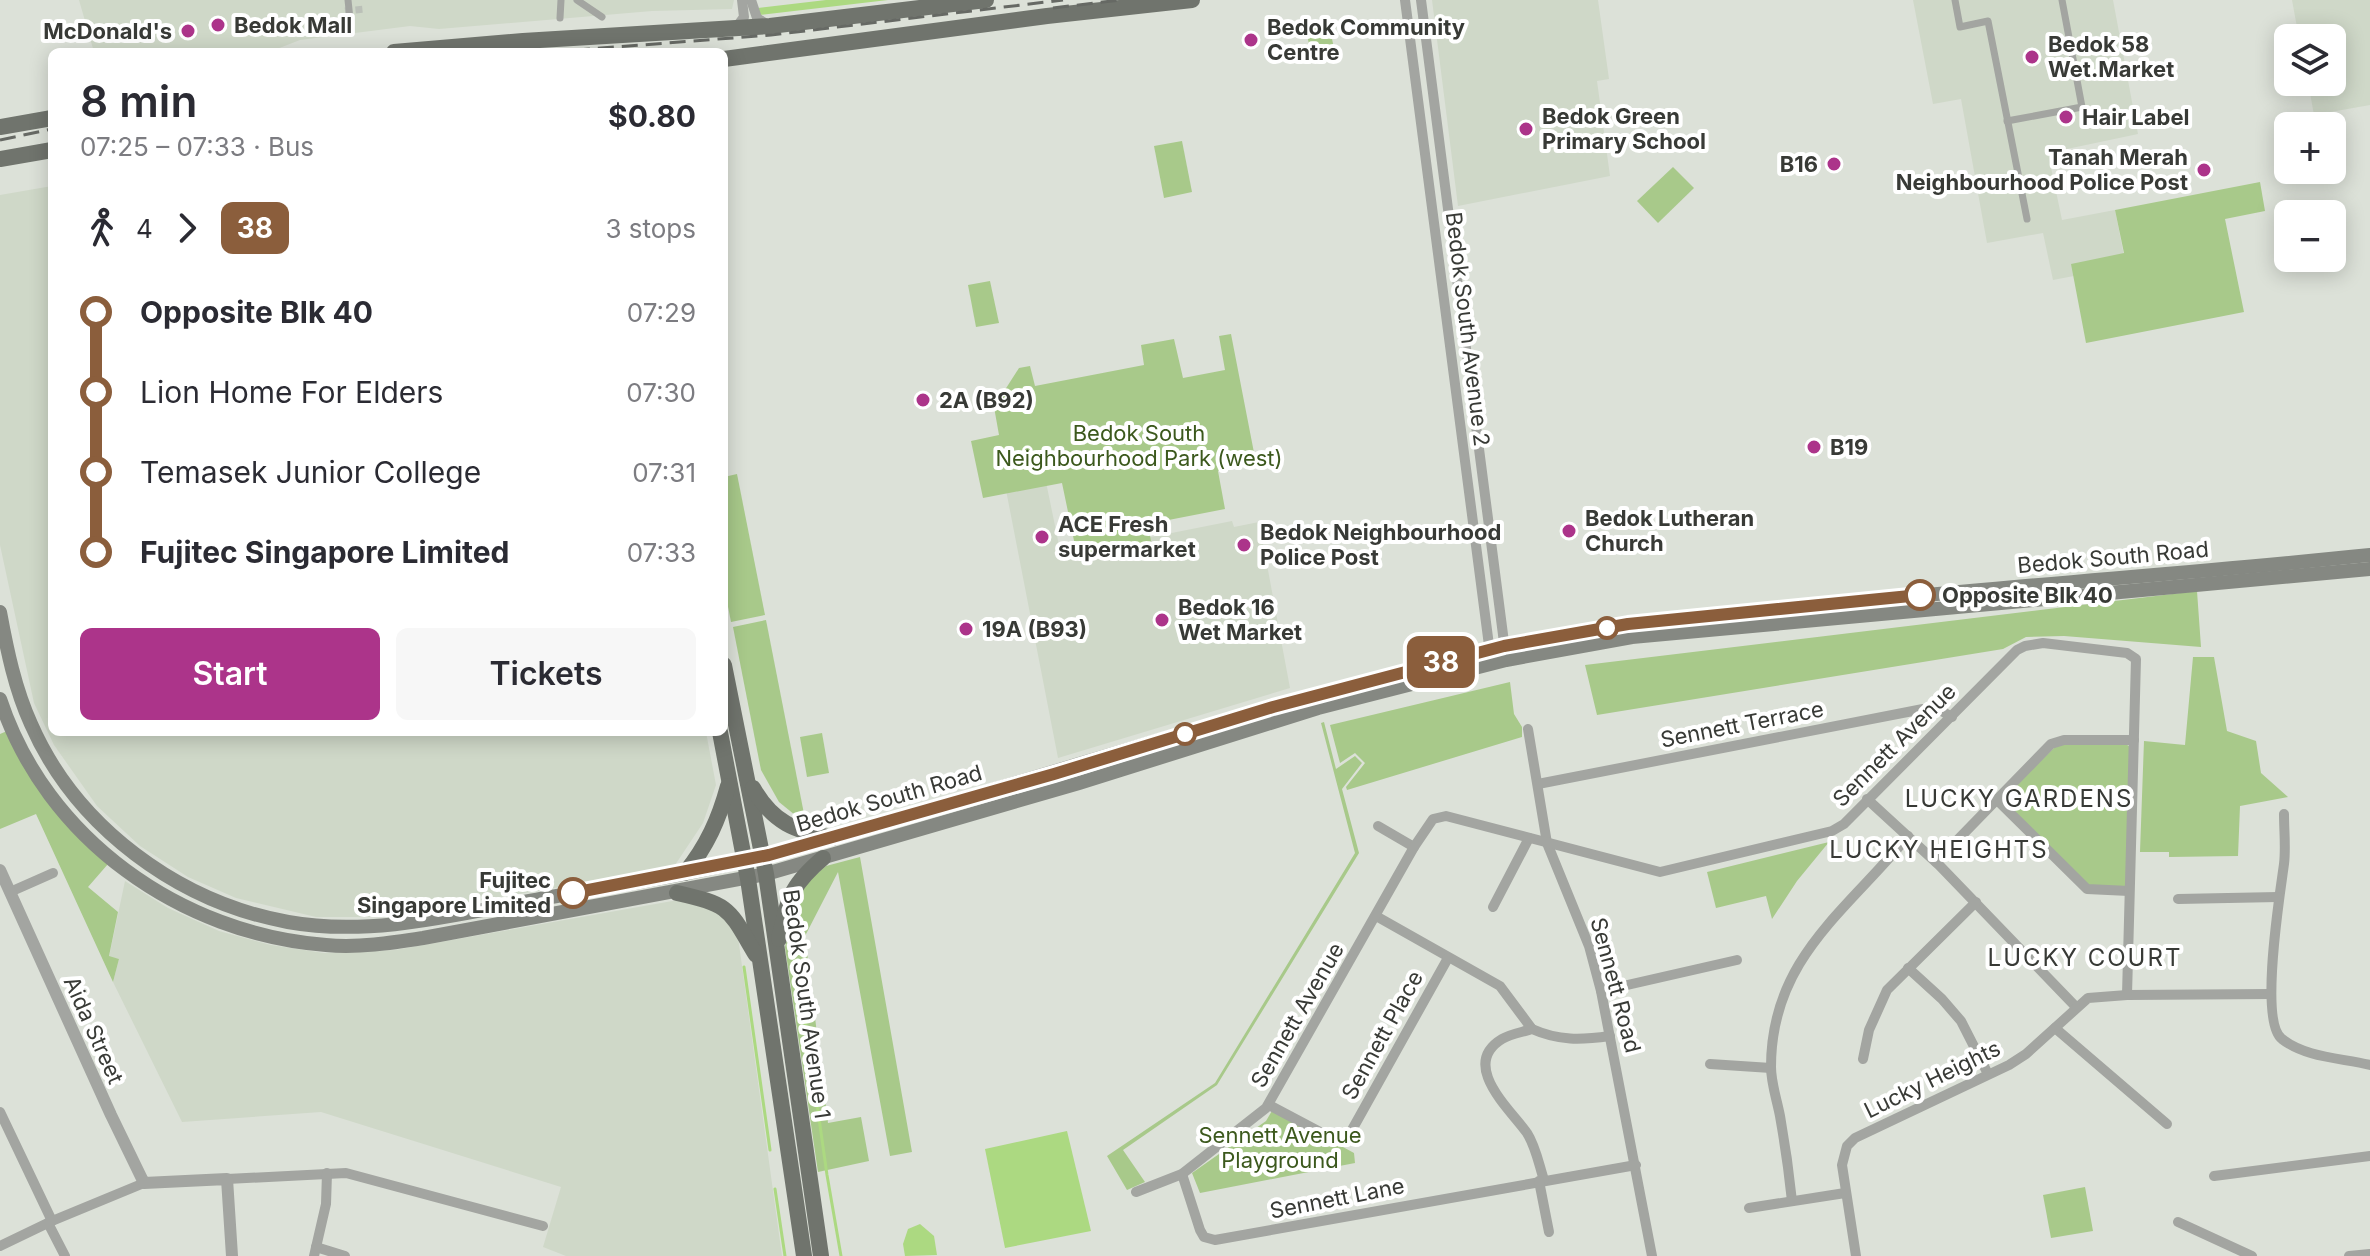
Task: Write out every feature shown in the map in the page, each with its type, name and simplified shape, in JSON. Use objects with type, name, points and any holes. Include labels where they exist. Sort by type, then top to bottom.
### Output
[{"type":"main road","points":[[493,48],[608,44],[986,0]]},
{"type":"main road","points":[[728,58],[1186,0]]},
{"type":"main road","points":[[0,127],[48,119]]},
{"type":"main road","points":[[0,159],[48,151]]},
{"type":"main road","name":"Bedok South Road","points":[[0,612],[11,665],[31,723],[55,768],[106,831],[182,885],[232,907],[303,924],[369,926],[763,857],[1352,693],[1628,624],[1793,606],[2370,555]]},
{"type":"main road","name":"Bedok South Road","points":[[1498,655],[1632,637],[2370,569]]},
{"type":"main road","name":"Bedok South Avenue 1","points":[[728,686],[766,874],[821,1256]]},
{"type":"main road","name":"Bedok South Road","points":[[0,699],[15,737],[35,774],[68,818],[94,845],[149,887],[197,913],[236,927],[298,942],[371,945],[748,879],[1352,693]]},
{"type":"main road","name":"Bedok South Avenue 1","points":[[721,736],[748,879],[804,1256]]},
{"type":"main road","points":[[745,773],[763,805],[774,816],[790,827],[833,838]]},
{"type":"main road","points":[[685,873],[718,821],[729,781]]},
{"type":"main road","points":[[777,949],[792,889],[823,858]]},
{"type":"main road","points":[[677,893],[721,905],[735,918],[761,963]]},
{"type":"street","points":[[348,0],[348,33]]},
{"type":"street","points":[[560,18],[561,0]]},
{"type":"street","points":[[577,0],[602,17]]},
{"type":"street","points":[[736,28],[744,13],[742,0]]},
{"type":"street","points":[[751,0],[757,18],[770,26]]},
{"type":"street","name":"Bedok South Avenue 2","points":[[1405,0],[1498,655]]},
{"type":"street","name":"Bedok South Avenue 2","points":[[1421,0],[1498,655]]},
{"type":"street","points":[[1955,0],[1960,27],[1988,21],[2027,219]]},
{"type":"street","points":[[2007,121],[2082,107],[2062,0]]},
{"type":"street","name":"Sennett Avenue","points":[[1136,1192],[1182,1174],[1269,1105],[1414,847],[1430,822],[1439,817],[1446,816],[1660,872],[1832,831],[1844,824],[2017,650],[2043,643],[2133,655],[2136,659],[2134,740]]},
{"type":"street","name":"Sennett Terrace","points":[[1538,784],[1923,709],[1938,709],[1952,717]]},
{"type":"street","name":"Sennett Road","points":[[1528,729],[1547,843],[1589,946],[1601,991],[1652,1256]]},
{"type":"street","points":[[1936,862],[2054,742],[2134,740],[2127,995]]},
{"type":"street","points":[[1867,799],[1936,862],[2076,1007]]},
{"type":"street","points":[[1996,799],[2086,888],[2094,891],[2129,891]]},
{"type":"street","points":[[2284,814],[2285,861],[2278,897],[2271,994],[2274,1028],[2285,1042],[2321,1055],[2370,1065]]},
{"type":"street","points":[[1378,826],[1414,847]]},
{"type":"street","points":[[1792,1201],[1771,1068],[1777,1018],[1791,980],[1809,947],[1838,910],[1908,836]]},
{"type":"street","points":[[1493,907],[1529,838]]},
{"type":"street","name":"Aida Street","points":[[0,870],[144,1183]]},
{"type":"street","points":[[10,892],[53,873]]},
{"type":"street","points":[[2178,899],[2278,897]]},
{"type":"street","points":[[1863,1059],[1869,1030],[1887,990],[1976,902]]},
{"type":"street","name":"Sennett Place","points":[[1376,916],[1500,986],[1532,1029]]},
{"type":"street","name":"Sennett Place","points":[[1269,1105],[1335,1140],[1348,1137],[1448,958]]},
{"type":"street","points":[[1601,991],[1737,960]]},
{"type":"street","points":[[1908,968],[1961,1021],[1988,1074]]},
{"type":"street","name":"Lucky Heights","points":[[1856,1256],[1845,1193],[1843,1155],[1855,1138],[2026,1054],[2076,1007],[2097,996],[2271,994]]},
{"type":"street","points":[[2055,1028],[2167,1124]]},
{"type":"street","points":[[1549,1232],[1542,1181],[1528,1135],[1491,1088],[1486,1072],[1487,1057],[1502,1039],[1532,1029],[1566,1040],[1610,1036]]},
{"type":"street","points":[[1710,1064],[1771,1068]]},
{"type":"street","points":[[0,1112],[65,1256]]},
{"type":"street","points":[[2214,1176],[2370,1156]]},
{"type":"street","name":"Sennett Lane","points":[[1182,1174],[1200,1230],[1204,1237],[1215,1240],[1636,1165]]},
{"type":"street","points":[[0,1246],[144,1183],[327,1173],[346,1173],[543,1226]]},
{"type":"street","points":[[327,1173],[326,1204],[315,1252],[345,1256]]},
{"type":"street","points":[[227,1179],[232,1256]]},
{"type":"street","points":[[1749,1208],[1845,1193]]},
{"type":"street","points":[[2178,1222],[2252,1256]]},
{"type":"street","points":[[2349,1256],[2370,1254]]},
{"type":"shaded area","points":[[79,0],[734,0],[732,9],[652,11],[439,29],[410,26],[300,40],[279,48],[93,48]]},
{"type":"shaded area","points":[[826,0],[888,0],[759,15],[758,8]]},
{"type":"shaded area","name":"Bedok Green Primary School","points":[[1432,0],[1598,0],[1609,79],[1597,81],[1610,176],[1458,206]]},
{"type":"shaded area","points":[[1913,0],[2113,0],[2138,134],[2048,153],[2062,220],[2115,210],[2126,266],[2053,280],[2043,233],[1987,243],[1961,99],[1933,104]]},
{"type":"shaded area","points":[[2292,0],[2370,0],[2370,105],[2313,112],[2311,96],[2346,96],[2346,24],[2296,24]]},
{"type":"shaded area","points":[[48,187],[48,732],[34,703],[0,545],[0,195]]},
{"type":"shaded area","points":[[1046,482],[1061,555],[1232,521],[1234,527],[1259,522],[1290,688],[1058,758],[1006,490]]},
{"type":"shaded area","points":[[50,736],[707,736],[716,785],[703,823],[673,868],[381,917],[316,917],[236,898],[188,877],[140,846],[97,806]]},
{"type":"shaded area","points":[[125,881],[168,908],[219,931],[271,945],[324,953],[395,950],[678,900],[720,912],[738,937],[782,1256],[566,1256],[543,1247],[561,1187],[321,1112],[182,1122],[113,982],[119,959],[109,957]]},
{"type":"shaded area","points":[[1067,1131],[1091,1231],[1005,1248],[985,1149]]},
{"type":"shaded area","points":[[920,1224],[934,1236],[937,1255],[905,1256],[903,1244],[908,1229]]},
{"type":"green space","points":[[1328,21],[1334,48],[1311,53],[1305,26]]},
{"type":"green space","points":[[1182,141],[1192,192],[1164,198],[1154,146]]},
{"type":"green space","points":[[1673,167],[1694,188],[1658,223],[1637,201]]},
{"type":"green space","points":[[2260,182],[2265,211],[2225,219],[2244,312],[2086,343],[2071,264],[2124,253],[2115,210]]},
{"type":"green space","points":[[990,281],[999,323],[976,327],[968,285]]},
{"type":"green space","name":"Bedok South Neighbourhood Park (west)","points":[[1231,334],[1256,463],[1218,471],[1225,509],[1148,524],[1151,541],[1077,555],[1062,483],[983,498],[971,441],[999,435],[994,407],[1019,368],[1030,366],[1035,386],[1144,365],[1141,345],[1174,339],[1183,378],[1225,370],[1219,336]]},
{"type":"green space","points":[[737,474],[765,615],[731,622],[728,607],[728,476]]},
{"type":"green space","points":[[2197,591],[2201,647],[2064,636],[2026,637],[2003,649],[1597,715],[1585,665]]},
{"type":"green space","points":[[766,620],[806,824],[779,802],[761,770],[733,627]]},
{"type":"green space","points":[[2193,657],[2214,657],[2227,731],[2256,741],[2261,773],[2288,797],[2240,806],[2238,856],[2169,857],[2169,852],[2140,852],[2144,741],[2185,745]]},
{"type":"green space","points":[[1510,682],[1514,714],[1522,727],[1522,737],[1347,790],[1346,787],[1365,763],[1355,753],[1340,763],[1330,725]]},
{"type":"green space","points":[[1324,722],[1336,769],[1355,756],[1362,763],[1342,789],[1359,853],[1217,1085],[1123,1150],[1145,1182],[1127,1190],[1107,1156],[1215,1083],[1355,853],[1321,723]]},
{"type":"green space","points":[[7,731],[90,848],[108,864],[88,887],[118,912],[109,956],[119,959],[113,982],[36,814],[0,829],[0,734]]},
{"type":"green space","points":[[822,733],[829,773],[807,777],[800,737]]},
{"type":"green space","points":[[2126,744],[2130,747],[2126,885],[2123,888],[2089,886],[2001,799],[2057,745]]},
{"type":"green space","points":[[1829,842],[1797,881],[1772,919],[1766,896],[1716,908],[1707,872]]},
{"type":"green space","points":[[860,857],[912,1152],[890,1156],[838,872],[805,936],[828,1123],[861,1117],[869,1161],[818,1172],[785,947],[799,894],[806,883],[826,866]]},
{"type":"green space","name":"Sennett Avenue Playground","points":[[1273,1109],[1354,1153],[1355,1163],[1200,1193],[1192,1173],[1266,1121]]},
{"type":"green space","points":[[2085,1187],[2093,1231],[2051,1238],[2043,1195]]},
{"type":"waterway","points":[[744,967],[770,1150]]},
{"type":"waterway","points":[[798,969],[841,1256]]},
{"type":"waterway","points":[[775,1189],[785,1256]]},
{"type":"tunnel","points":[[345,11],[365,9]]},
{"type":"railway","points":[[602,48],[771,35],[1063,0]]},
{"type":"railway","points":[[1053,8],[1120,0]]},
{"type":"railway","points":[[0,140],[48,130]]},
{"type":"bus line","name":"38","points":[[573,893],[769,855],[1054,774],[1273,707],[1504,646],[1628,624],[1920,595]]},
{"type":"place","name":"Bedok Mall","points":[[218,25]]},
{"type":"place","name":"McDonald's","points":[[188,31]]},
{"type":"place","name":"Bedok Community Centre","points":[[1251,40]]},
{"type":"place","name":"Bedok 58 Wet.Market","points":[[2032,57]]},
{"type":"place","name":"Hair Label","points":[[2066,117]]},
{"type":"place","name":"Bedok Green Primary School","points":[[1526,129]]},
{"type":"place","name":"B16","points":[[1834,164]]},
{"type":"place","name":"Tanah Merah Neighbourhood Police Post","points":[[2204,170]]},
{"type":"place","name":"2A (B92)","points":[[923,400]]},
{"type":"place","name":"B19","points":[[1814,447]]},
{"type":"place","name":"Bedok Lutheran Church","points":[[1569,531]]},
{"type":"place","name":"ACE Fresh supermarket","points":[[1042,537]]},
{"type":"place","name":"Bedok Neighbourhood Police Post","points":[[1244,545]]},
{"type":"place","name":"Opposite Blk 40","points":[[1920,595]]},
{"type":"place","name":"Bedok 16 Wet Market","points":[[1162,620]]},
{"type":"place","name":"19A (B93)","points":[[966,629]]},
{"type":"place","name":"Fujitec Singapore Limited","points":[[573,893]]},
{"type":"district","name":"LUCKY GARDENS","points":[[2019,799]]},
{"type":"district","name":"LUCKY HEIGHTS","points":[[1939,850]]},
{"type":"district","name":"LUCKY COURT","points":[[2085,958]]}]
